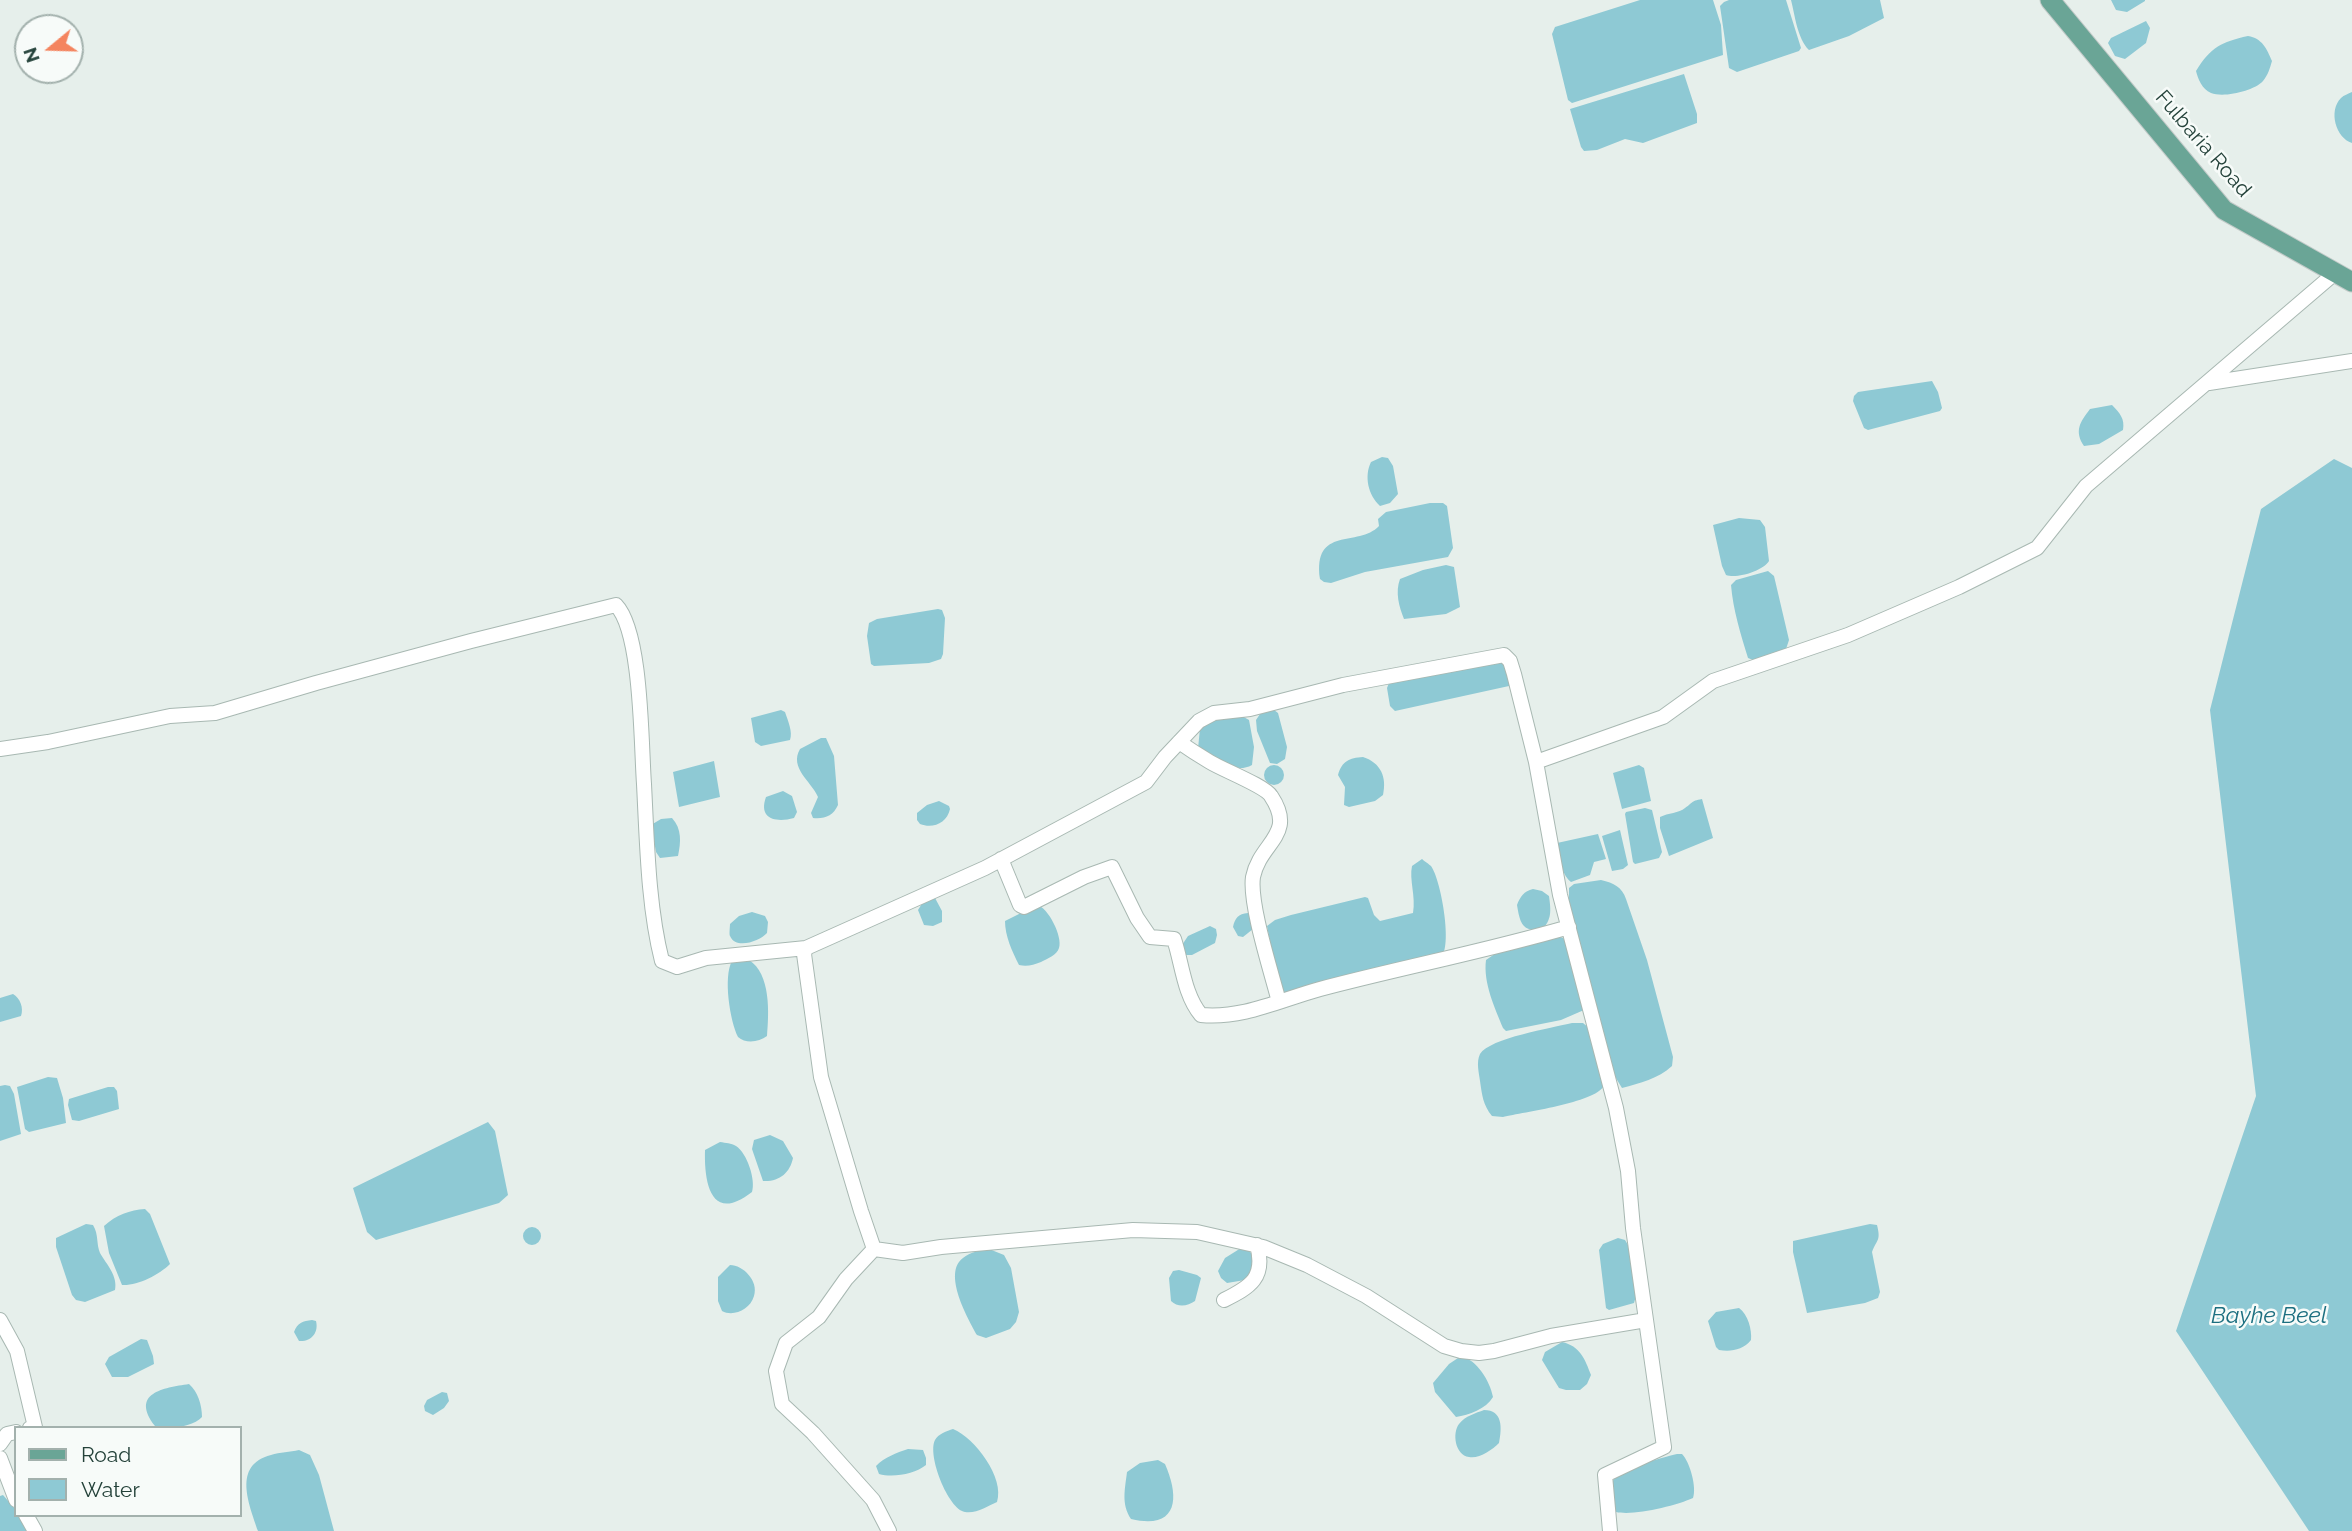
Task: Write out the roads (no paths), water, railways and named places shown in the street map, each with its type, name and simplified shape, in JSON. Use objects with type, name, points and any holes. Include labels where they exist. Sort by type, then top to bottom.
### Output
[{"type":"main road","name":"Fulbaria Road","points":[[2050,0],[2224,210],[2343,277]]},
{"type":"street","points":[[1536,762],[1663,717],[1713,681],[1848,635],[1959,587],[2038,548],[2086,486],[2209,383],[2343,277]]},
{"type":"street","points":[[2209,383],[2352,361]]},
{"type":"street","points":[[0,748],[81,736],[170,716],[215,713],[471,641],[616,605],[623,612],[630,631],[638,688],[647,838],[657,940],[663,961],[677,967],[706,958],[806,948],[1001,859],[1146,782],[1199,721],[1214,713],[1250,709],[1343,685],[1504,655],[1510,661],[1536,762],[1560,895],[1616,1108],[1628,1171],[1664,1447],[1605,1475],[1610,1531]]},
{"type":"street","points":[[1179,742],[1210,762],[1270,793],[1282,819],[1279,831],[1259,862],[1253,878],[1254,901],[1279,1002]]},
{"type":"street","points":[[1001,859],[1020,905],[1024,907],[1084,877],[1112,867],[1137,918],[1150,937],[1174,939],[1194,1008],[1200,1015],[1240,1013],[1320,989],[1489,950],[1569,927]]},
{"type":"street","points":[[806,948],[804,954],[821,1077],[860,1211],[874,1249]]},
{"type":"street","points":[[874,1249],[902,1253],[941,1247],[1133,1230],[1197,1231],[1257,1245],[1338,1280],[1444,1346],[1461,1351],[1494,1351],[1551,1336],[1646,1321]]},
{"type":"street","points":[[1224,1300],[1242,1291],[1255,1280],[1260,1264],[1257,1245]]},
{"type":"street","points":[[874,1249],[846,1279],[819,1317],[786,1343],[776,1371],[782,1404],[813,1433],[873,1500],[889,1531]]},
{"type":"street","points":[[0,1320],[18,1351],[34,1426]]},
{"type":"street","points":[[0,1444],[7,1434],[14,1432]]},
{"type":"street","points":[[0,1458],[14,1495]]},
{"type":"water","points":[[1640,0],[1713,0],[1721,25],[1723,55],[1572,103],[1568,100],[1552,34],[1555,27]]},
{"type":"water","points":[[1729,0],[1786,0],[1801,48],[1799,51],[1737,72],[1729,68],[1720,6]]},
{"type":"water","points":[[1791,0],[1880,0],[1884,18],[1849,36],[1809,50],[1799,33]]},
{"type":"water","points":[[2111,0],[2145,1],[2127,12],[2116,10]]},
{"type":"water","points":[[2146,21],[2150,28],[2146,43],[2125,59],[2115,56],[2108,43],[2111,38]]},
{"type":"water","points":[[2248,36],[2266,48],[2272,61],[2265,79],[2259,85],[2238,93],[2223,95],[2208,91],[2196,71],[2201,63],[2218,47]]},
{"type":"water","points":[[1684,74],[1697,114],[1697,123],[1643,143],[1625,139],[1597,150],[1584,151],[1581,147],[1570,109]]},
{"type":"water","points":[[2352,92],[2352,143],[2338,130],[2335,110],[2342,97]]},
{"type":"water","points":[[1932,381],[1938,392],[1942,408],[1940,411],[1868,430],[1864,428],[1853,401],[1858,392]]},
{"type":"water","points":[[2112,405],[2121,416],[2123,430],[2099,444],[2084,446],[2079,431],[2086,414],[2090,409]]},
{"type":"water","points":[[1382,457],[1388,458],[1393,466],[1398,494],[1390,503],[1380,506],[1370,491],[1368,473],[1371,462]]},
{"type":"water","name":"Bayhe Beel","points":[[2334,459],[2352,468],[2352,1531],[2309,1531],[2176,1331],[2256,1096],[2210,710],[2261,509]]},
{"type":"water","points":[[1443,503],[1447,506],[1453,548],[1448,557],[1365,572],[1331,583],[1320,579],[1323,551],[1330,544],[1370,532],[1379,526],[1378,519],[1386,512]]},
{"type":"water","points":[[1739,518],[1760,520],[1765,527],[1769,561],[1756,571],[1731,576],[1726,575],[1722,566],[1713,525]]},
{"type":"water","points":[[1446,565],[1454,567],[1460,607],[1446,614],[1404,619],[1398,599],[1400,579]]},
{"type":"water","points":[[1768,571],[1774,576],[1789,640],[1786,649],[1753,660],[1748,658],[1735,613],[1731,585],[1736,580]]},
{"type":"water","points":[[942,610],[945,618],[941,659],[929,663],[871,664],[867,636],[869,623],[877,619]]},
{"type":"water","points":[[1505,662],[1511,683],[1509,686],[1395,711],[1390,706],[1387,688],[1389,683]]},
{"type":"water","points":[[781,710],[785,712],[789,723],[790,740],[761,746],[755,742],[751,718]]},
{"type":"water","points":[[1274,710],[1278,713],[1287,747],[1285,759],[1277,764],[1270,763],[1257,731],[1256,720],[1260,714]]},
{"type":"water","points":[[1242,716],[1249,720],[1254,747],[1252,765],[1245,768],[1231,767],[1198,749],[1200,728],[1209,721]]},
{"type":"water","points":[[826,738],[834,756],[838,805],[828,816],[813,818],[811,813],[818,797],[802,774],[797,756],[800,749]]},
{"type":"water","points":[[1363,757],[1374,763],[1381,772],[1384,782],[1383,795],[1375,801],[1349,807],[1344,805],[1345,787],[1338,775],[1347,761]]},
{"type":"water","points":[[714,761],[720,797],[679,807],[673,772]]},
{"type":"water","points":[[1274,765],[1281,768],[1284,775],[1281,782],[1274,785],[1267,782],[1264,775],[1267,768]]},
{"type":"water","points":[[1639,765],[1644,768],[1651,801],[1622,809],[1613,773]]},
{"type":"water","points":[[783,791],[792,796],[797,812],[794,818],[770,818],[764,810],[766,797]]},
{"type":"water","points":[[1702,799],[1713,838],[1669,856],[1660,828],[1660,817],[1680,811],[1693,801]]},
{"type":"water","points":[[939,801],[949,806],[946,818],[934,825],[920,824],[917,813],[927,805]]},
{"type":"water","points":[[1645,808],[1652,810],[1662,852],[1659,858],[1635,864],[1625,814]]},
{"type":"water","points":[[672,818],[680,836],[678,856],[660,858],[656,852],[651,825],[661,819]]},
{"type":"water","points":[[1620,830],[1628,865],[1612,871],[1602,836]]},
{"type":"water","points":[[1598,834],[1606,859],[1594,862],[1590,875],[1571,882],[1563,869],[1557,843]]},
{"type":"water","points":[[1422,859],[1435,873],[1442,897],[1446,938],[1442,956],[1287,996],[1280,994],[1267,926],[1275,920],[1291,915],[1365,897],[1380,921],[1413,913],[1412,866]]},
{"type":"water","points":[[1601,880],[1617,886],[1626,899],[1647,960],[1673,1057],[1672,1066],[1661,1074],[1622,1088],[1614,1075],[1569,904],[1569,888],[1574,884]]},
{"type":"water","points":[[1533,889],[1549,896],[1550,914],[1542,930],[1526,928],[1518,911],[1517,905],[1521,897]]},
{"type":"water","points":[[935,898],[942,911],[942,922],[933,926],[924,925],[918,910],[923,902]]},
{"type":"water","points":[[1037,905],[1046,911],[1054,923],[1059,937],[1059,948],[1054,955],[1041,962],[1019,965],[1011,949],[1005,921]]},
{"type":"water","points":[[752,912],[765,916],[768,922],[767,933],[748,943],[737,943],[730,935],[730,924],[739,916]]},
{"type":"water","points":[[1248,913],[1253,916],[1253,929],[1243,937],[1238,936],[1233,927],[1235,921],[1239,915]]},
{"type":"water","points":[[1210,926],[1216,929],[1215,943],[1192,955],[1186,955],[1182,945],[1188,936]]},
{"type":"water","points":[[1557,936],[1563,938],[1569,947],[1584,1010],[1561,1020],[1506,1031],[1490,995],[1486,960],[1499,951]]},
{"type":"water","points":[[749,960],[756,966],[765,984],[768,1006],[767,1036],[760,1040],[745,1041],[738,1037],[735,1030],[730,1010],[728,977],[732,961]]},
{"type":"water","points":[[13,994],[21,1004],[21,1016],[0,1022],[0,998]]},
{"type":"water","points":[[1572,1023],[1583,1023],[1589,1028],[1604,1086],[1598,1092],[1573,1102],[1503,1117],[1492,1116],[1482,1095],[1478,1068],[1480,1054],[1486,1048],[1508,1038]]},
{"type":"water","points":[[48,1077],[57,1078],[66,1123],[29,1132],[25,1129],[17,1087]]},
{"type":"water","points":[[0,1086],[10,1086],[14,1094],[21,1134],[0,1141]]},
{"type":"water","points":[[114,1087],[117,1091],[119,1109],[79,1121],[72,1120],[69,1099]]},
{"type":"water","points":[[488,1122],[495,1131],[508,1195],[499,1203],[376,1240],[367,1232],[353,1188]]},
{"type":"water","points":[[770,1135],[783,1141],[793,1158],[783,1176],[763,1181],[752,1149],[754,1140]]},
{"type":"water","points":[[720,1142],[740,1149],[747,1160],[753,1181],[752,1192],[727,1204],[713,1195],[706,1175],[705,1150]]},
{"type":"water","points":[[145,1209],[150,1214],[170,1264],[148,1279],[122,1285],[109,1253],[104,1226],[123,1214]]},
{"type":"water","points":[[86,1224],[93,1225],[95,1229],[100,1253],[116,1285],[115,1290],[85,1302],[76,1300],[72,1295],[56,1247],[56,1238]]},
{"type":"water","points":[[1870,1224],[1877,1225],[1879,1234],[1872,1252],[1880,1292],[1878,1298],[1865,1303],[1807,1313],[1793,1241]]},
{"type":"water","points":[[532,1227],[538,1230],[541,1236],[538,1242],[532,1245],[526,1242],[523,1236],[526,1230]]},
{"type":"water","points":[[1618,1238],[1625,1240],[1628,1245],[1636,1296],[1634,1303],[1609,1310],[1606,1308],[1599,1250],[1603,1244]]},
{"type":"water","points":[[1241,1248],[1248,1250],[1255,1257],[1255,1268],[1245,1280],[1227,1283],[1218,1271],[1225,1258]]},
{"type":"water","points":[[989,1249],[1004,1255],[1011,1268],[1019,1312],[1010,1329],[986,1338],[977,1335],[968,1318],[959,1296],[955,1274],[957,1265],[963,1258]]},
{"type":"water","points":[[730,1265],[749,1275],[755,1290],[749,1305],[741,1311],[726,1313],[722,1311],[718,1301],[718,1277]]},
{"type":"water","points":[[1179,1270],[1201,1278],[1195,1301],[1186,1305],[1177,1305],[1171,1301],[1169,1278],[1173,1271]]},
{"type":"water","points":[[1739,1308],[1749,1322],[1751,1340],[1736,1350],[1719,1350],[1708,1321],[1716,1312]]},
{"type":"water","points":[[316,1321],[317,1325],[315,1333],[307,1340],[299,1341],[295,1329],[301,1323]]},
{"type":"water","points":[[141,1339],[147,1340],[154,1364],[128,1377],[112,1377],[105,1364],[109,1357]]},
{"type":"water","points":[[1562,1342],[1578,1350],[1591,1375],[1580,1390],[1559,1388],[1542,1360],[1545,1352]]},
{"type":"water","points":[[1461,1356],[1482,1372],[1493,1397],[1477,1411],[1456,1417],[1435,1392],[1433,1383],[1449,1364]]},
{"type":"water","points":[[189,1384],[199,1399],[202,1417],[183,1426],[155,1426],[148,1415],[148,1399],[160,1390]]},
{"type":"water","points":[[442,1392],[447,1393],[449,1401],[444,1408],[433,1415],[425,1411],[427,1400]]},
{"type":"water","points":[[1484,1410],[1498,1416],[1501,1426],[1499,1443],[1481,1455],[1469,1457],[1458,1448],[1457,1428],[1464,1419]]},
{"type":"water","points":[[953,1429],[979,1450],[997,1482],[997,1502],[978,1511],[965,1512],[952,1502],[936,1469],[933,1447],[935,1440],[940,1434]]},
{"type":"water","points":[[908,1449],[923,1450],[926,1465],[904,1474],[879,1474],[876,1466],[879,1463]]},
{"type":"water","points":[[299,1450],[310,1455],[319,1475],[334,1531],[258,1531],[246,1487],[251,1467],[271,1455]]},
{"type":"water","points":[[1682,1454],[1690,1469],[1693,1498],[1654,1510],[1616,1512],[1610,1491],[1615,1479],[1640,1465]]},
{"type":"water","points":[[1158,1460],[1165,1464],[1173,1488],[1171,1508],[1158,1520],[1131,1519],[1125,1502],[1127,1472],[1140,1463]]},
{"type":"water","points":[[3,1495],[14,1508],[14,1517],[21,1517],[27,1531],[0,1531],[0,1496]]}]
